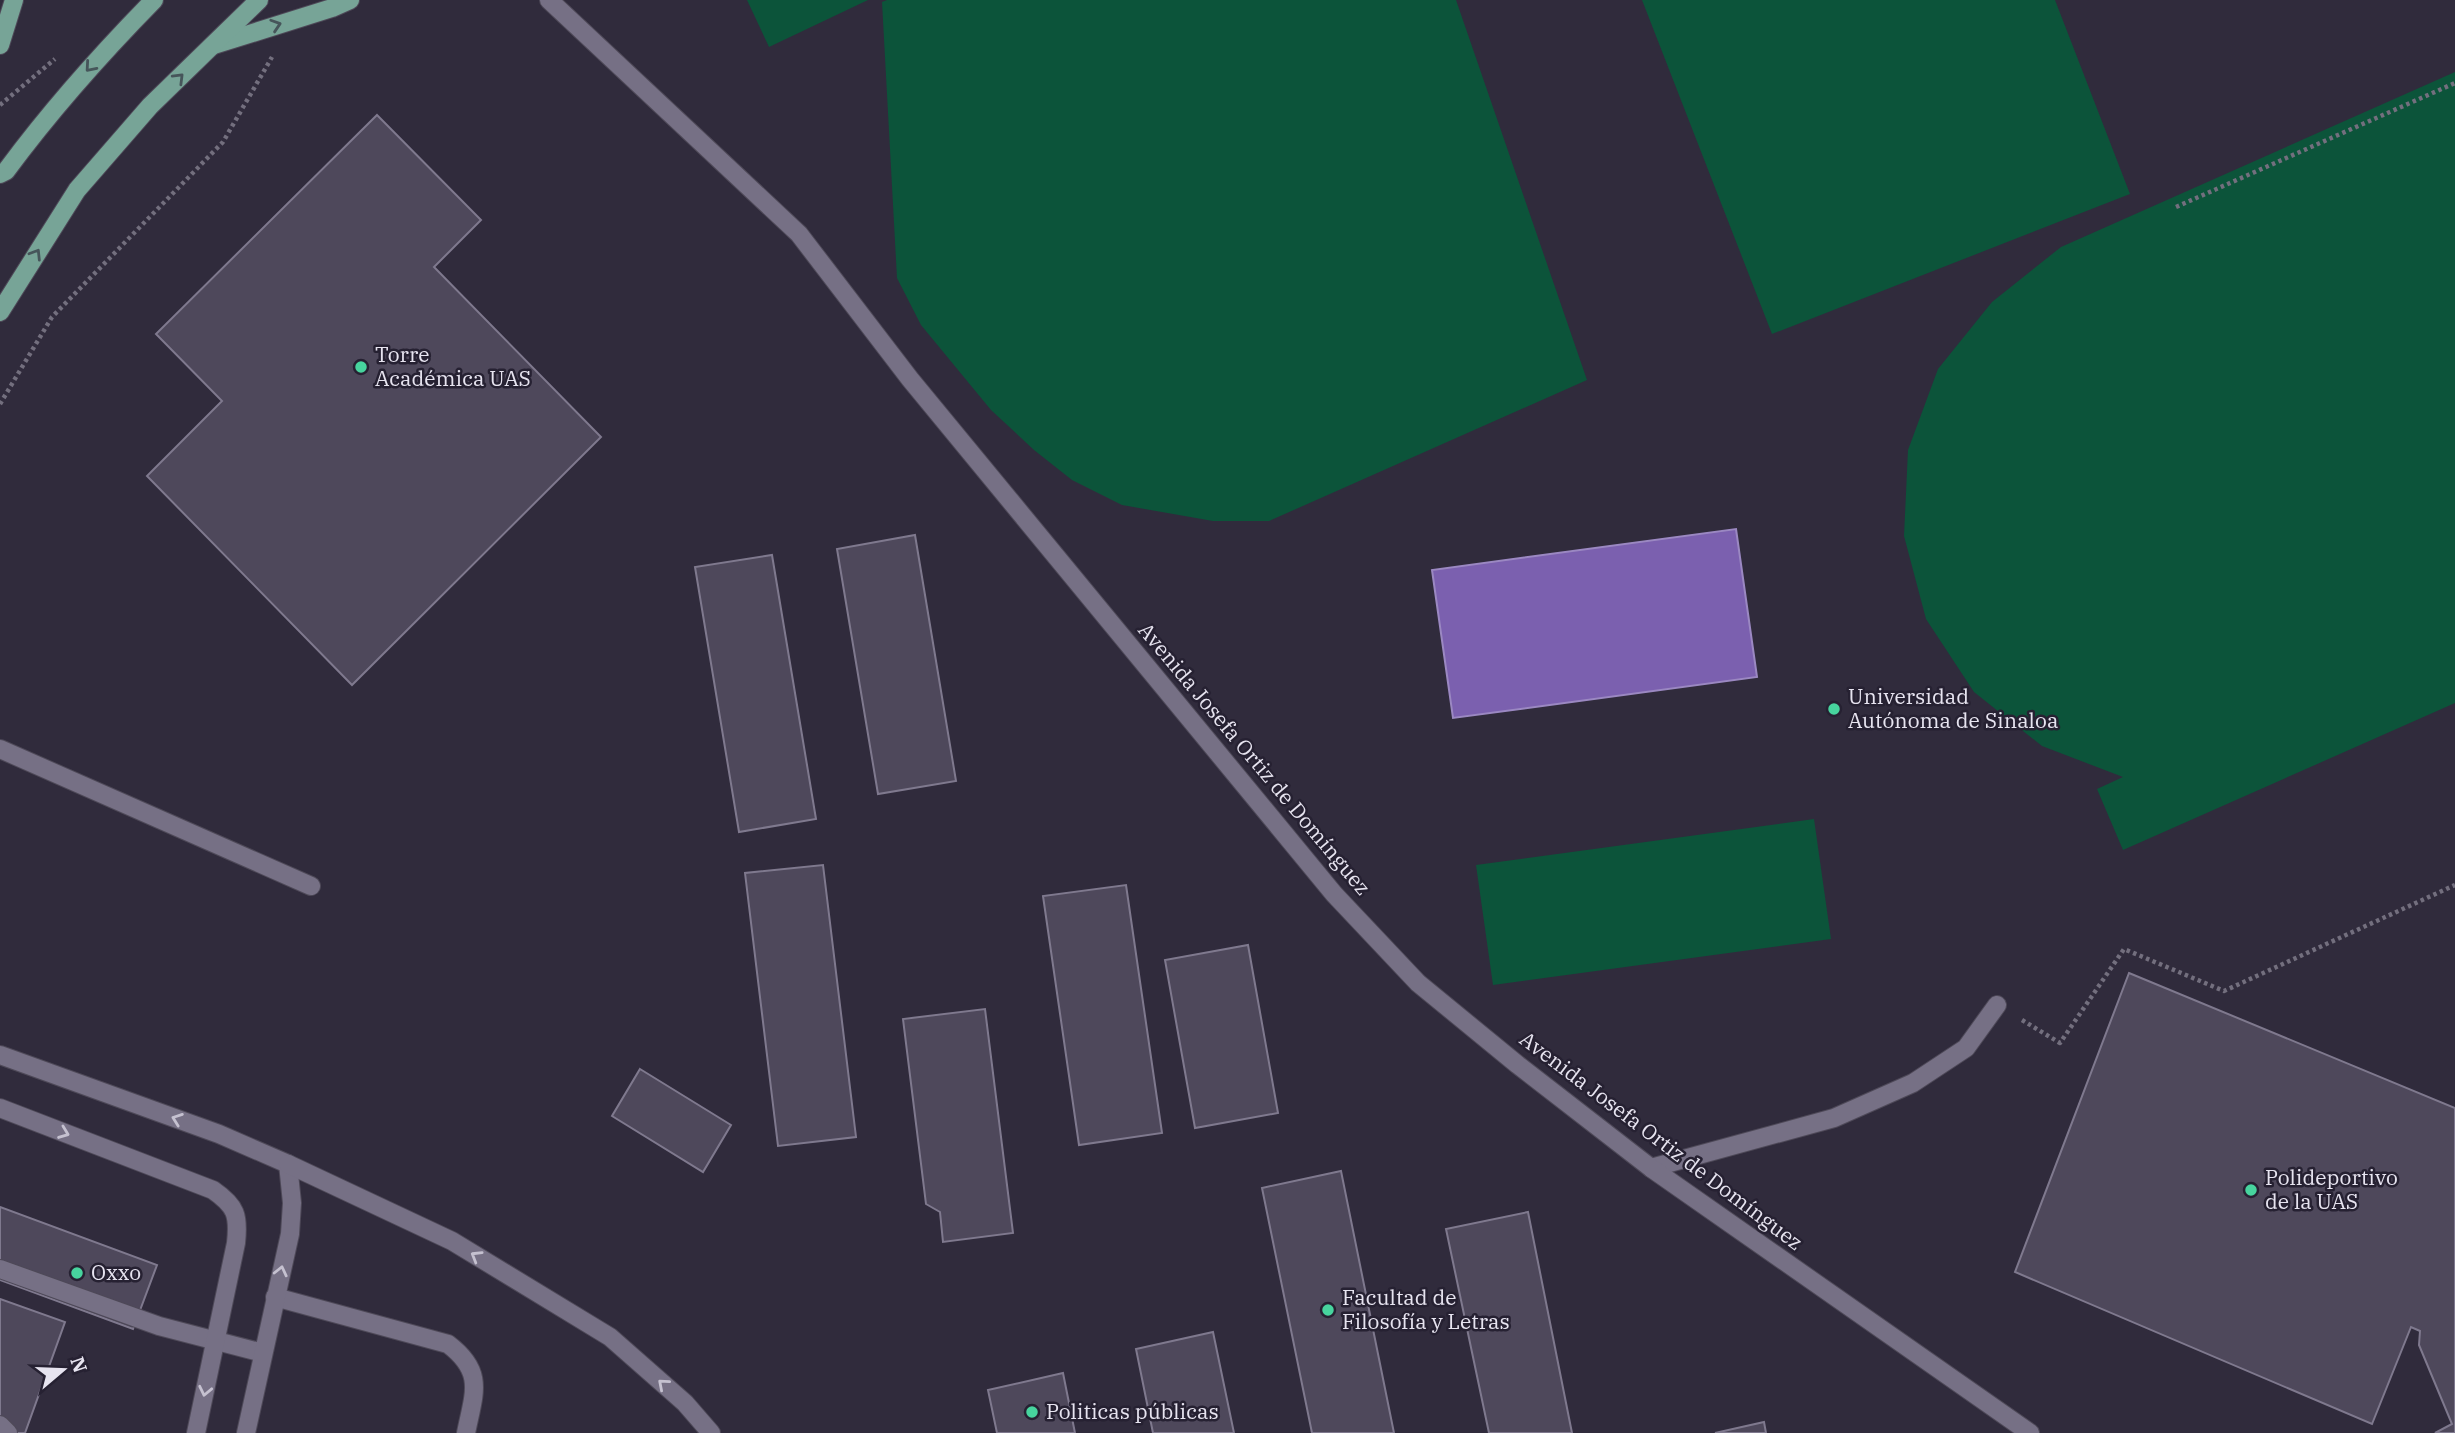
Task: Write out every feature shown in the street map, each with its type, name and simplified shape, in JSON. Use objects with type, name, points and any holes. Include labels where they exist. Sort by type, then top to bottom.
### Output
[{"type":"main road","points":[[0,45],[14,0]]},
{"type":"main road","points":[[0,174],[6,171],[42,122],[100,55],[154,0]]},
{"type":"main road","points":[[0,312],[77,190],[150,106],[259,0]]},
{"type":"main road","points":[[211,46],[350,0]]},
{"type":"street","points":[[5,0],[9,6],[6,21]]},
{"type":"street","name":"Avenida Josefa Ortiz de Domínguez","points":[[549,0],[799,234],[910,379],[1334,894],[1418,983],[1651,1168],[2030,1433]]},
{"type":"street","points":[[0,749],[311,886]]},
{"type":"street","points":[[1651,1168],[1834,1118],[1913,1083],[1966,1048],[1997,1005]]},
{"type":"street","points":[[0,1055],[219,1134],[452,1241],[610,1337],[685,1403],[710,1433]]},
{"type":"street","points":[[0,1108],[193,1181],[226,1199],[235,1211],[238,1227],[197,1433]]},
{"type":"street","points":[[246,1433],[290,1234],[292,1203],[288,1164]]},
{"type":"street","points":[[0,1269],[159,1326],[263,1353]]},
{"type":"street","points":[[275,1297],[448,1344],[463,1355],[476,1385],[466,1433]]},
{"type":"street","points":[[0,1425],[8,1433]]},
{"type":"path","points":[[0,404],[52,317],[223,142],[294,20]]},
{"type":"path","points":[[2176,207],[2455,83]]},
{"type":"path","points":[[1997,1005],[2060,1043],[2124,949],[2224,991],[2455,885]]},
{"type":"green space","points":[[747,0],[868,0],[769,47]]},
{"type":"green space","points":[[1456,0],[1587,380],[1269,521],[1213,521],[1122,505],[1072,480],[1034,450],[991,410],[921,325],[897,278],[882,2]]},
{"type":"green space","points":[[1642,0],[2055,0],[2130,194],[1772,334]]},
{"type":"green space","points":[[2455,72],[2455,703],[2123,850],[2097,789],[2123,777],[2042,746],[1974,692],[1926,619],[1904,536],[1908,450],[1938,369],[1992,302],[2061,247]]},
{"type":"green space","points":[[1814,819],[1831,939],[1493,985],[1476,865]]},
{"type":"shaded area","points":[[1736,529],[1757,677],[1453,718],[1432,570]]},
{"type":"building","name":"Torre Académica UAS","points":[[377,115],[481,220],[434,267],[601,437],[352,685],[147,476],[222,401],[156,334]]},
{"type":"building","points":[[915,535],[956,781],[878,794],[837,549]]},
{"type":"building","points":[[772,555],[816,819],[739,832],[695,567]]},
{"type":"building","points":[[823,865],[856,1137],[778,1146],[745,873]]},
{"type":"building","points":[[1126,885],[1162,1133],[1079,1145],[1043,896]]},
{"type":"building","points":[[1248,945],[1278,1113],[1195,1128],[1165,960]]},
{"type":"building","name":"Polideportivo de la UAS","points":[[2129,973],[2455,1108],[2455,1433],[2435,1433],[2452,1424],[2419,1345],[2420,1331],[2411,1327],[2372,1424],[2015,1272]]},
{"type":"building","points":[[985,1009],[1013,1233],[943,1242],[940,1212],[926,1204],[903,1019]]},
{"type":"building","points":[[640,1069],[731,1125],[703,1172],[612,1116]]},
{"type":"building","name":"Facultad de Filosofía y Letras","points":[[1341,1171],[1394,1433],[1312,1433],[1262,1188]]},
{"type":"building","name":"Oxxo","points":[[0,1207],[157,1265],[133,1329],[0,1280]]},
{"type":"building","points":[[1528,1212],[1572,1433],[1489,1433],[1446,1229]]},
{"type":"building","points":[[0,1299],[65,1322],[25,1433],[0,1433]]},
{"type":"building","points":[[1213,1332],[1234,1433],[1153,1433],[1136,1349]]},
{"type":"building","name":"Politicas públicas","points":[[1063,1373],[1075,1433],[997,1433],[988,1390]]},
{"type":"building","points":[[1764,1422],[1766,1433],[1715,1433]]},
{"type":"place","name":"Torre Académica UAS","points":[[361,367]]},
{"type":"place","name":"Universidad Autónoma de Sinaloa","points":[[1834,709]]},
{"type":"place","name":"Polideportivo de la UAS","points":[[2251,1190]]},
{"type":"place","name":"Oxxo","points":[[77,1273]]},
{"type":"place","name":"Facultad de Filosofía y Letras","points":[[1328,1310]]},
{"type":"place","name":"Politicas públicas","points":[[1032,1412]]}]
